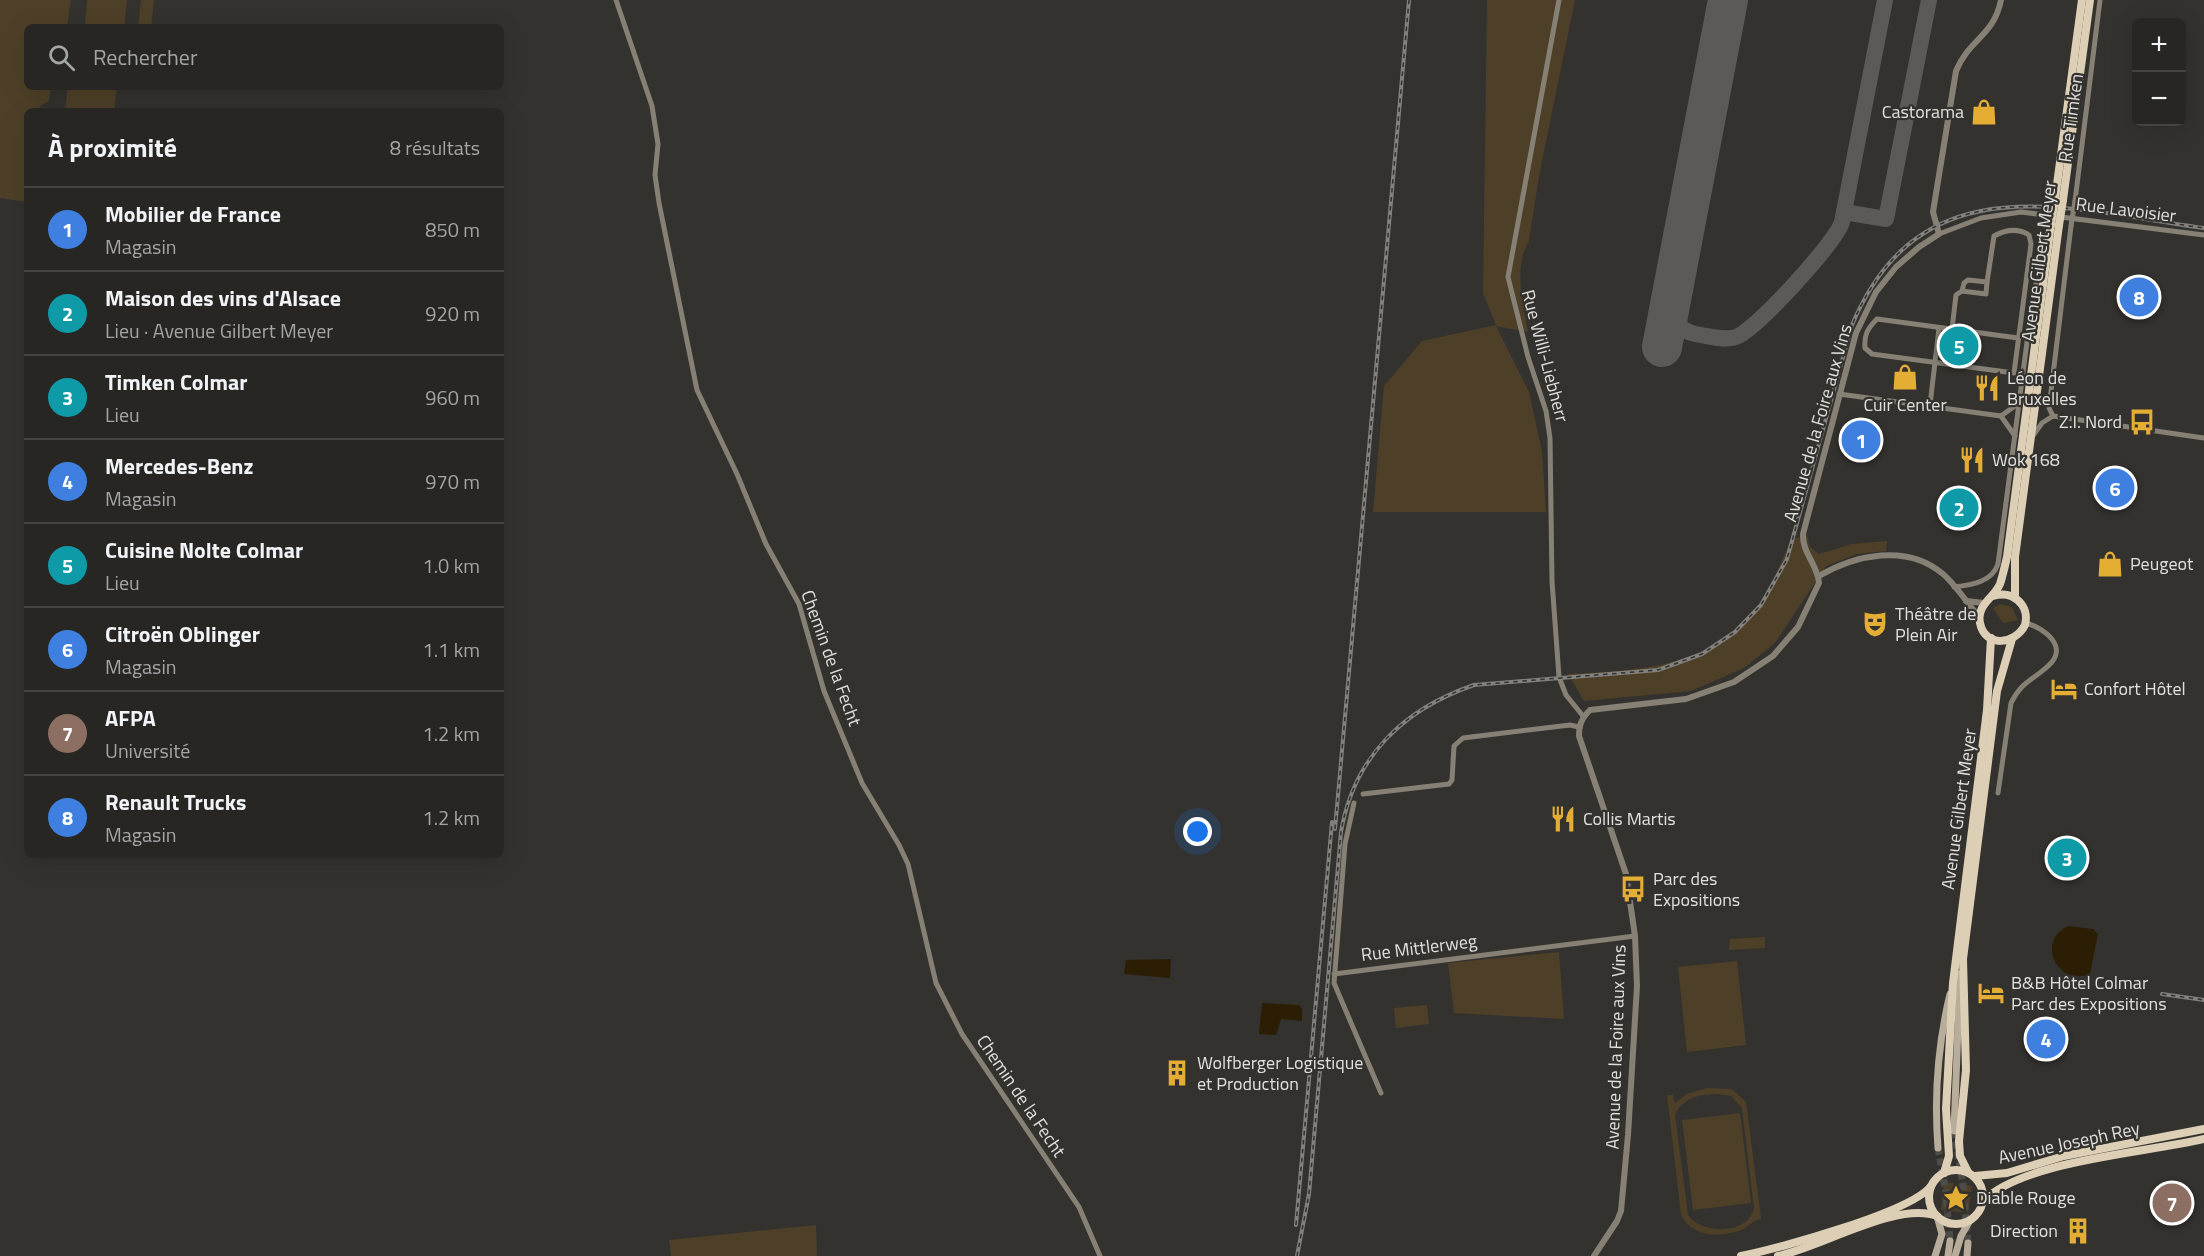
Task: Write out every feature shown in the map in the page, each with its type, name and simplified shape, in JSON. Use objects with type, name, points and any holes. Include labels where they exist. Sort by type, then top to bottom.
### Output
[{"type":"main road","name":"Avenue Gilbert Meyer","points":[[2059,200],[2082,0]]},
{"type":"main road","name":"Avenue Gilbert Meyer","points":[[1993,596],[2000,584],[2007,557],[2090,0]]},
{"type":"main road","name":"Avenue Gilbert Meyer","points":[[1954,1131],[1957,1020],[1997,692],[2012,639],[2019,634],[2026,623],[2024,609],[2015,598],[2015,557],[2055,224]]},
{"type":"main road","points":[[2012,639],[2001,641],[1990,638],[1982,629],[1979,617],[1984,603],[1993,596],[2004,594],[2015,598]]},
{"type":"main road","name":"Avenue Gilbert Meyer","points":[[1944,1173],[1949,1156],[1946,1109],[1953,983],[1987,710],[1990,638]]},
{"type":"main road","name":"Avenue Gilbert Meyer","points":[[1963,959],[1966,1070],[1959,1141],[1960,1156],[1971,1174]]},
{"type":"main road","name":"Avenue Gilbert Meyer","points":[[1938,1148],[1936,1124],[1938,1067],[1953,983]]},
{"type":"main road","name":"Avenue Joseph Rey","points":[[1971,1174],[2007,1173],[2064,1156],[2204,1129]]},
{"type":"main road","name":"Avenue Joseph Rey","points":[[1983,1201],[1999,1188],[2067,1164],[2152,1151],[2204,1139]]},
{"type":"main road","points":[[1741,1256],[1781,1248],[1901,1206],[1925,1195],[1944,1173],[1953,1170],[1971,1174],[1983,1190],[1983,1201],[1976,1216],[1969,1222],[1955,1256]]},
{"type":"main road","points":[[1931,1186],[1930,1204],[1937,1216],[1942,1234],[1935,1256]]},
{"type":"main road","points":[[1778,1256],[1896,1215],[1917,1212],[1937,1216],[1953,1224],[1969,1222]]},
{"type":"main road","points":[[1948,1256],[1950,1241]]},
{"type":"main road","points":[[1967,1256],[1968,1243]]},
{"type":"street","name":"Chemin de la Fecht","points":[[616,0],[652,106],[658,144],[655,175],[659,203],[684,329],[704,408],[737,474],[766,544],[799,604],[824,691],[862,783],[908,864],[936,983],[947,1008],[962,1034],[1079,1207],[1100,1256]]},
{"type":"street","name":"Rue Willi-Liebherr","points":[[1559,0],[1508,278],[1528,357],[1546,411],[1550,438],[1552,581],[1559,677],[1566,695],[1583,716]]},
{"type":"street","points":[[1939,234],[1933,212],[1956,70],[1965,53],[1995,22],[2001,0]]},
{"type":"street","name":"Rue Timken","points":[[2054,416],[2049,408],[2100,0]]},
{"type":"street","name":"Rue Lavoisier","points":[[1939,234],[1982,218],[2021,212],[2204,236]]},
{"type":"street","name":"Avenue Gilbert Meyer","points":[[1954,587],[1983,581],[1995,574],[1998,564],[2030,319],[2042,249],[2055,224]]},
{"type":"street","points":[[1952,329],[1956,295],[1962,291],[1986,294],[1994,236],[2001,232],[2022,231],[2029,235],[2031,244],[2014,374],[1872,354],[1865,348],[1864,337],[1869,327],[1877,319],[2018,338]]},
{"type":"street","name":"Avenue de la Foire aux Vins","points":[[1819,576],[1805,549],[1803,534],[1856,333],[1876,292],[1896,267],[1919,247],[1939,234]]},
{"type":"street","points":[[1962,291],[1964,283],[1968,280],[1987,282]]},
{"type":"street","points":[[2018,338],[2030,319]]},
{"type":"street","points":[[1930,405],[1939,328]]},
{"type":"street","points":[[2018,338],[2026,353]]},
{"type":"street","points":[[1839,394],[2001,416],[2016,436]]},
{"type":"street","points":[[2001,416],[2020,402]]},
{"type":"street","points":[[2031,438],[2042,423],[2054,416],[2204,438]]},
{"type":"street","points":[[1363,794],[1449,784],[1452,780],[1454,746],[1463,738],[1570,725],[1579,727],[1583,716],[1590,710],[1686,699],[1734,682],[1773,656],[1798,627],[1818,590],[1819,576],[1859,558],[1891,556],[1908,558],[1933,568],[1943,574],[1979,617]]},
{"type":"street","points":[[1966,602],[1984,603]]},
{"type":"street","points":[[1998,793],[2011,703],[2018,690],[2030,678],[2048,666],[2055,657],[2056,647],[2050,634],[2026,623]]},
{"type":"street","name":"Avenue de la Foire aux Vins","points":[[1579,727],[1626,874],[1635,936],[1636,986],[1623,1198],[1617,1221],[1594,1256]]},
{"type":"street","points":[[1354,803],[1345,844],[1334,974],[1336,992],[1381,1093]]},
{"type":"street","name":"Rue Mittlerweg","points":[[1334,974],[1635,936]]},
{"type":"street","points":[[1601,1248],[1601,1256]]},
{"type":"shaded area","points":[[0,0],[71,0],[67,24],[24,24],[24,90],[51,90],[49,101],[40,108],[24,108],[24,202],[0,198]]},
{"type":"shaded area","points":[[87,0],[127,0],[124,24],[85,24]]},
{"type":"shaded area","points":[[141,0],[154,0],[151,24],[138,24]]},
{"type":"shaded area","points":[[1487,0],[1575,0],[1539,176],[1529,241],[1521,262],[1521,286],[1528,332],[1496,326],[1529,392],[1542,451],[1546,512],[1373,512],[1384,386],[1422,341],[1496,325],[1483,293]]},
{"type":"shaded area","points":[[68,90],[117,90],[114,108],[65,108]]},
{"type":"shaded area","points":[[1807,535],[1810,547],[1819,554],[1852,544],[1887,541],[1886,551],[1857,554],[1826,566],[1775,643],[1744,668],[1691,691],[1584,701],[1568,674],[1650,667],[1701,652],[1725,639],[1746,621],[1764,598],[1791,540]]},
{"type":"shaded area","points":[[2000,604],[2012,607],[2018,620],[2003,623],[1993,608]]},
{"type":"shaded area","points":[[2069,926],[2093,929],[2098,934],[2090,974],[2078,976],[2067,974],[2059,968],[2054,959],[2053,940],[2059,932]]},
{"type":"shaded area","points":[[1765,937],[1765,948],[1729,950],[1730,939]]},
{"type":"shaded area","points":[[1559,952],[1564,1019],[1454,1013],[1448,963]]},
{"type":"shaded area","points":[[1171,959],[1170,978],[1124,974],[1126,960]]},
{"type":"shaded area","points":[[1737,961],[1746,1045],[1687,1052],[1678,967]]},
{"type":"shaded area","points":[[1262,1003],[1299,1005],[1302,1008],[1302,1021],[1281,1019],[1276,1035],[1259,1034]]},
{"type":"shaded area","points":[[1427,1005],[1429,1024],[1396,1028],[1394,1008]]},
{"type":"shaded area","points":[[1707,1088],[1732,1089],[1746,1102],[1761,1219],[1733,1233],[1707,1234],[1692,1227],[1681,1214],[1667,1095],[1673,1095],[1675,1103],[1687,1094]],"holes":[[[1712,1094],[1731,1096],[1742,1108],[1754,1208],[1750,1217],[1743,1224],[1734,1228],[1713,1229],[1694,1221],[1688,1215],[1675,1115],[1687,1100]]]},
{"type":"shaded area","points":[[1740,1113],[1751,1203],[1693,1210],[1682,1120]]},
{"type":"shaded area","points":[[1944,1182],[1972,1186],[1968,1213],[1941,1210]]},
{"type":"shaded area","points":[[816,1225],[817,1256],[671,1256],[669,1240]]},
{"type":"taxiway","points":[[1670,301],[1674,318],[1684,330],[1716,338],[1736,337],[1777,303],[1837,232],[1842,222],[1885,0]]},
{"type":"taxiway","points":[[1844,212],[1886,219],[1929,0]]},
{"type":"runway","points":[[1662,347],[1728,0]]},
{"type":"tunnel","points":[[1954,1131],[1963,1185],[1968,1243]]},
{"type":"tunnel","points":[[1938,1148],[1946,1193],[1950,1241]]},
{"type":"railway","points":[[1335,829],[1409,0]]},
{"type":"railway","points":[[1297,1256],[1309,1194],[1341,832],[1357,780],[1370,758],[1386,739],[1426,707],[1474,685],[1658,670],[1702,654],[1735,632],[1761,605],[1787,559],[1852,325],[1881,273],[1917,238],[1957,217],[2002,208],[2050,207],[2100,212],[2204,228]]},
{"type":"railway","points":[[1296,1225],[1332,822]]},
{"type":"railway","points":[[2162,994],[2204,1000]]},
{"type":"place","name":"Castorama","points":[[1984,112]]},
{"type":"place","name":"Renault Trucks","points":[[2139,297]]},
{"type":"place","name":"Cuisine Nolte Colmar","points":[[1959,346]]},
{"type":"place","name":"Cuir Center","points":[[1905,377]]},
{"type":"place","name":"Léon de Bruxelles","points":[[1987,388]]},
{"type":"place","name":"Z.I. Nord","points":[[2142,422]]},
{"type":"place","name":"Mobilier de France","points":[[1861,440]]},
{"type":"place","name":"Wok 168","points":[[1972,460]]},
{"type":"place","name":"Citroën Oblinger","points":[[2115,488]]},
{"type":"place","name":"Maison des vins d'Alsace","points":[[1959,508]]},
{"type":"place","name":"Peugeot","points":[[2110,564]]},
{"type":"place","name":"Théâtre de Plein Air","points":[[1875,624]]},
{"type":"place","name":"Confort Hôtel","points":[[2064,689]]},
{"type":"place","name":"Collis Martis","points":[[1563,819]]},
{"type":"place","name":"Timken Colmar","points":[[2067,858]]},
{"type":"place","name":"Parc des Expositions","points":[[1633,889]]},
{"type":"place","name":"B&B Hôtel Colmar Parc des Expositions","points":[[1991,993]]},
{"type":"place","name":"Mercedes-Benz","points":[[2046,1039]]},
{"type":"place","name":"Wolfberger Logistique et Production","points":[[1177,1073]]},
{"type":"place","name":"Diable Rouge","points":[[1956,1198]]},
{"type":"place","name":"AFPA","points":[[2172,1203]]},
{"type":"place","name":"Direction","points":[[2078,1231]]}]
